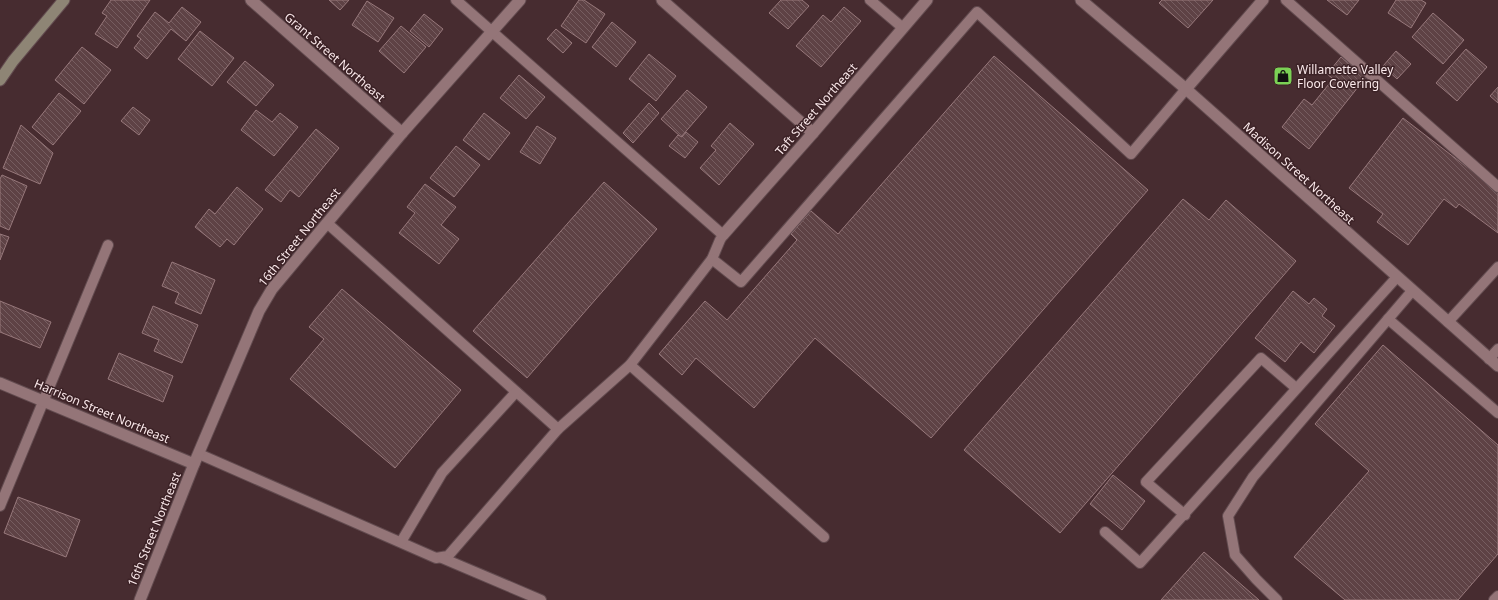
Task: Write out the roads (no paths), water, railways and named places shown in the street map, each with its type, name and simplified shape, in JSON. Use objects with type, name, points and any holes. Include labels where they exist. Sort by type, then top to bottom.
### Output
[{"type":"main road","points":[[0,80],[13,61],[64,0]]},
{"type":"street","name":"Grant Street Northeast","points":[[251,0],[402,133]]},
{"type":"street","name":"16th Street Northeast","points":[[140,600],[196,459],[259,311],[272,289],[402,133],[520,0]]},
{"type":"street","points":[[662,0],[813,133]]},
{"type":"street","name":"Taft Street Northeast","points":[[723,235],[927,0]]},
{"type":"street","name":"Madison Street Northeast","points":[[1081,0],[1186,89],[1498,366]]},
{"type":"street","points":[[1186,89],[1263,0]]},
{"type":"street","name":"Harrison Street Northeast","points":[[0,383],[196,459]]},
{"type":"lane","points":[[196,459],[401,542],[436,558],[448,556],[558,429],[630,365],[712,259],[723,235],[456,0]]},
{"type":"lane","points":[[870,0],[903,28]]},
{"type":"lane","points":[[1286,0],[1498,187]]},
{"type":"lane","points":[[712,259],[741,282],[977,12],[1131,154],[1186,89]]},
{"type":"lane","points":[[327,223],[558,429]]},
{"type":"lane","points":[[0,506],[108,245]]},
{"type":"lane","points":[[1448,322],[1498,267]]},
{"type":"lane","points":[[1105,532],[1140,563],[1185,515],[1296,388],[1397,277]]},
{"type":"lane","points":[[1277,600],[1256,579],[1235,554],[1228,516],[1253,477],[1412,291]]},
{"type":"lane","points":[[1388,319],[1498,413]]},
{"type":"lane","points":[[1489,359],[1498,349]]},
{"type":"lane","points":[[1185,515],[1146,482],[1261,358],[1296,388]]},
{"type":"lane","points":[[630,365],[824,537]]},
{"type":"lane","points":[[401,542],[442,473],[516,392]]},
{"type":"lane","points":[[442,558],[541,600]]},
{"type":"lane","points":[[1494,600],[1498,596]]},
{"type":"place","name":"Willamette Valley Floor Covering","points":[[1283,76]]}]
